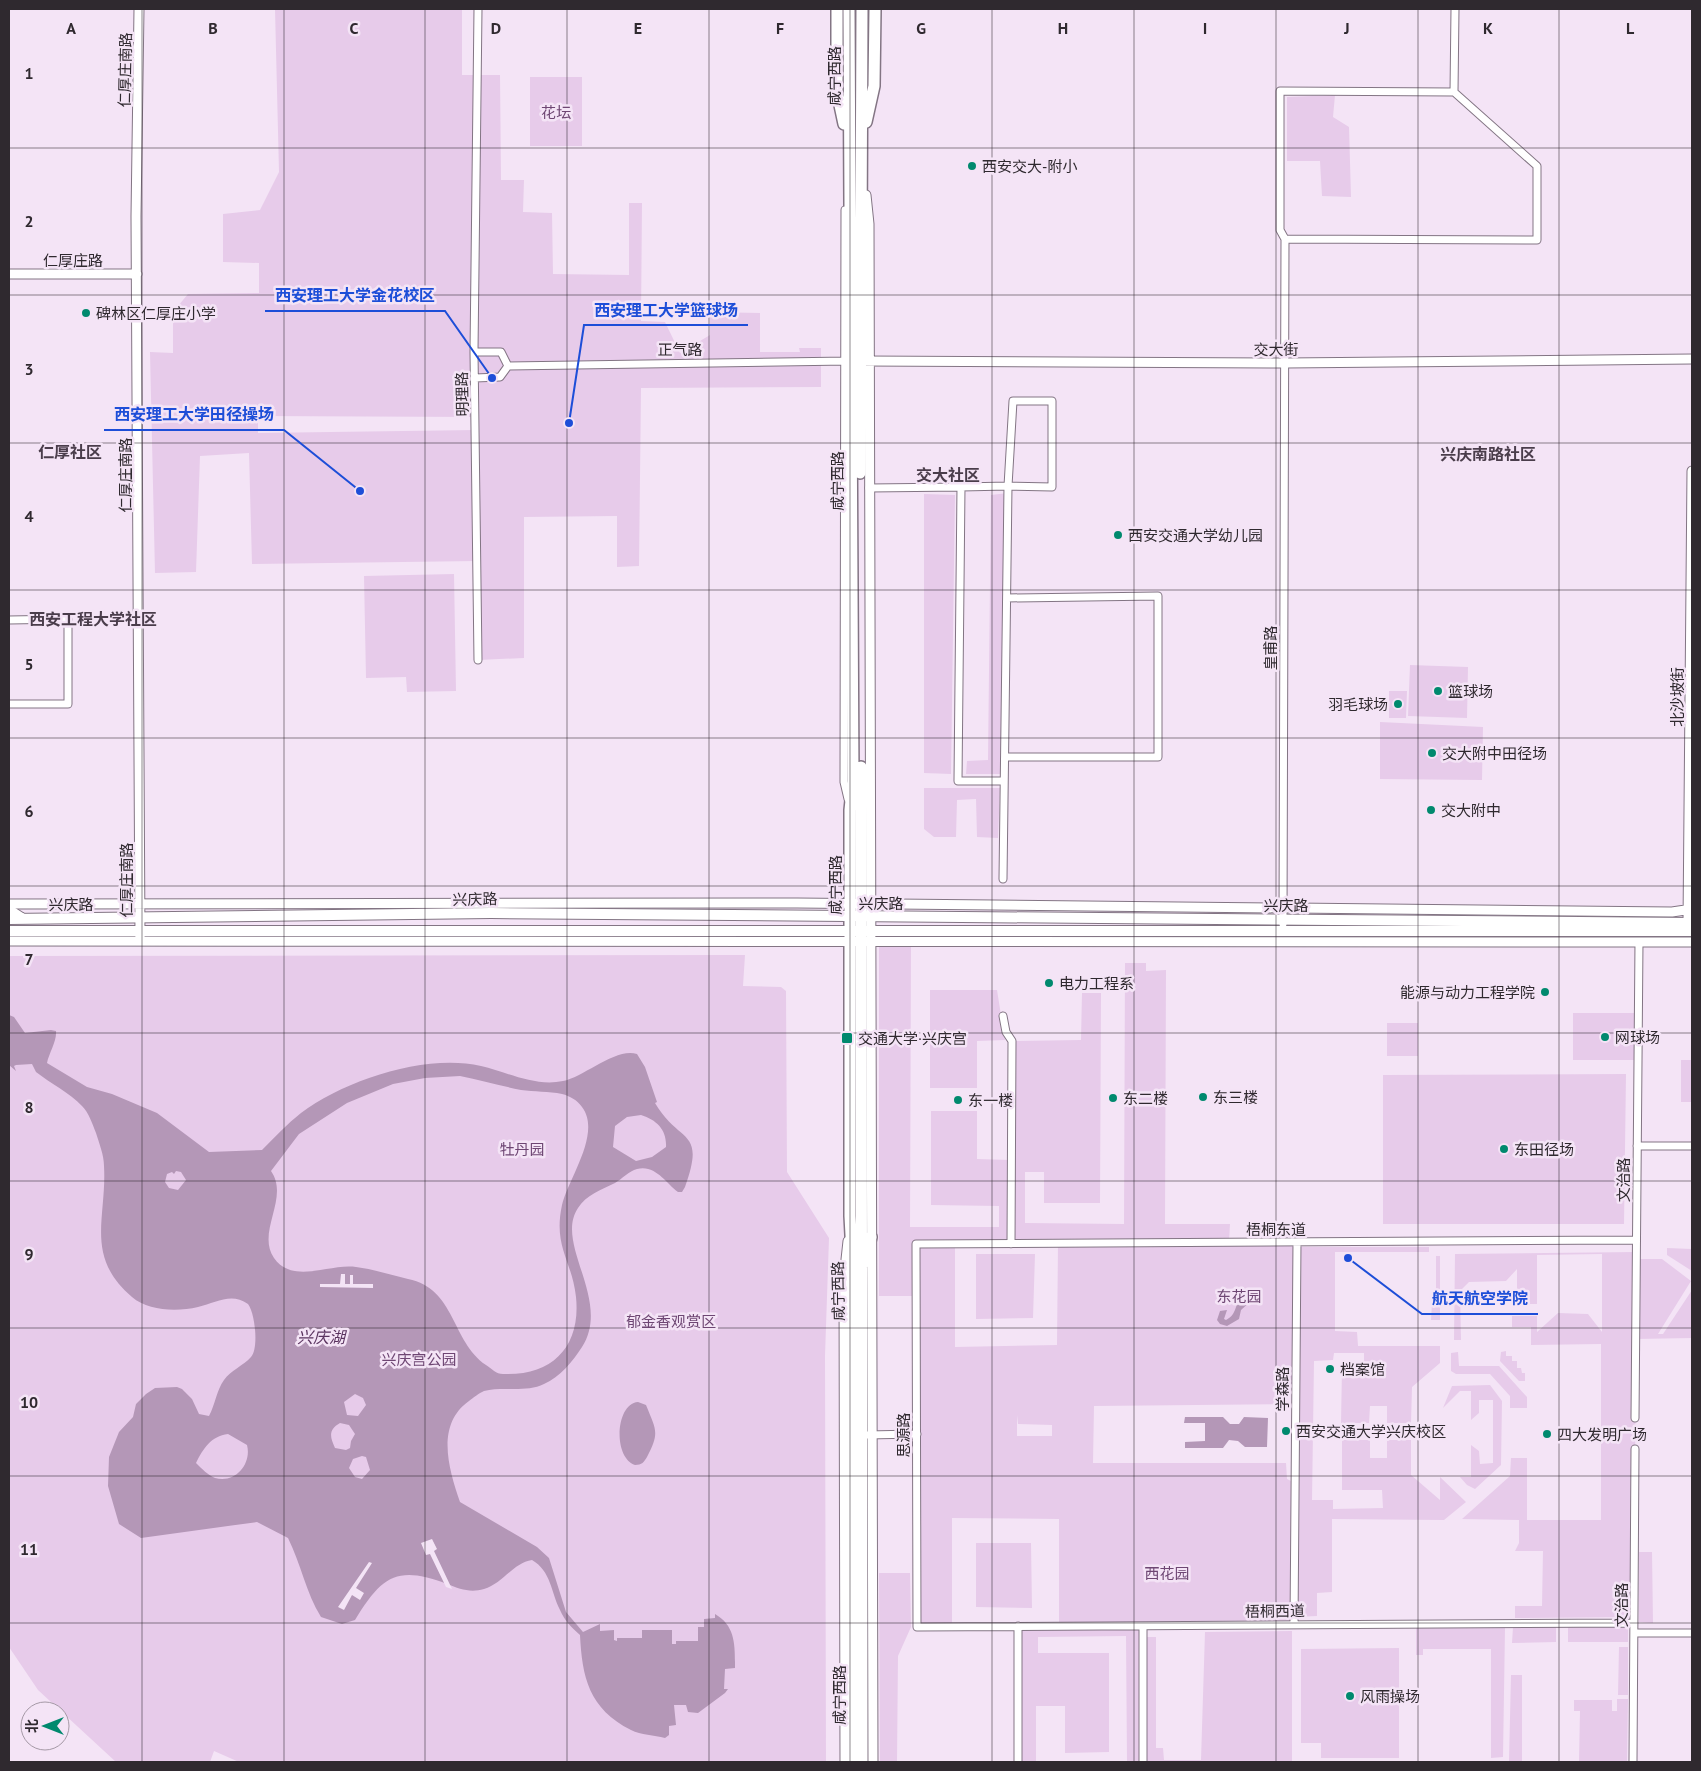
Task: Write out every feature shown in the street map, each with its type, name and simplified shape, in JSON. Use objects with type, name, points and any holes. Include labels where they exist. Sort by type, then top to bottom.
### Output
[{"type":"main road","points":[[837,9],[837,91],[849,149]]},
{"type":"main road","name":"咸宁西路","points":[[849,9],[849,178],[856,361],[863,1435],[862,1762]]},
{"type":"main road","name":"咸宁西路","points":[[860,904],[850,810],[853,780],[856,361],[863,168],[862,9]]},
{"type":"main road","points":[[862,136],[872,99],[875,9]]},
{"type":"main road","points":[[9,910],[24,919]]},
{"type":"main road","name":"兴庆路","points":[[9,919],[140,919],[491,913],[860,918],[1283,920],[1691,926]]},
{"type":"main road","name":"兴庆路","points":[[9,931],[140,930],[860,936],[1691,926]]},
{"type":"main road","name":"咸宁西路","points":[[854,1762],[863,1435],[850,1216],[860,936]]},
{"type":"main road","points":[[861,1278],[871,1237]]},
{"type":"street","name":"仁厚庄南路","points":[[140,9],[137,274],[140,942]]},
{"type":"street","name":"明理路","points":[[478,9],[474,352],[478,660]]},
{"type":"street","points":[[1285,239],[1537,240],[1537,166],[1454,92],[1455,9]]},
{"type":"street","name":"皇甫路","points":[[1283,932],[1286,363],[1285,239],[1280,230],[1280,91],[1454,92]]},
{"type":"street","name":"仁厚庄路","points":[[9,274],[137,274]]},
{"type":"street","points":[[474,352],[501,352],[508,366],[500,377],[475,378]]},
{"type":"street","name":"交大街","points":[[856,361],[1286,363],[1692,359]]},
{"type":"street","points":[[856,361],[869,488],[860,904]]},
{"type":"street","name":"正气路","points":[[508,366],[856,361]]},
{"type":"street","points":[[869,488],[1008,486],[1052,487],[1052,401],[1013,401],[1008,486],[1003,879]]},
{"type":"street","name":"北沙坡街","points":[[1691,926],[1692,472]]},
{"type":"street","points":[[960,487],[958,781],[1004,781]]},
{"type":"street","points":[[1005,757],[1158,757],[1158,596],[1007,598]]},
{"type":"street","points":[[9,620],[68,620],[68,704],[9,704]]},
{"type":"street","points":[[9,904],[860,904],[1662,912],[1690,909]]},
{"type":"street","points":[[860,936],[871,1237],[863,1435],[873,1762]]},
{"type":"street","points":[[9,941],[140,942],[860,936],[934,943],[1692,942]]},
{"type":"street","name":"文治路","points":[[1635,1418],[1639,942]]},
{"type":"street","points":[[1003,1016],[1006,1032],[1012,1041],[1011,1244]]},
{"type":"street","points":[[1637,1146],[1692,1146]]},
{"type":"street","points":[[845,1762],[844,1278],[850,1216]]},
{"type":"street","name":"梧桐东道","points":[[916,1244],[1636,1240]]},
{"type":"street","name":"学森路","points":[[1294,1625],[1297,1242]]},
{"type":"street","name":"思源路","points":[[916,1244],[916,1626]]},
{"type":"street","points":[[863,1435],[916,1434]]},
{"type":"street","name":"文治路","points":[[1634,1762],[1635,1449]]},
{"type":"street","name":"梧桐西道","points":[[916,1626],[1634,1623]]},
{"type":"street","points":[[1018,1626],[1018,1762]]},
{"type":"street","points":[[1143,1626],[1143,1762]]},
{"type":"street","points":[[1634,1634],[1692,1633]]},
{"type":"green space","points":[[275,9],[462,9],[462,75],[500,75],[501,180],[524,180],[523,212],[552,213],[553,274],[629,275],[629,203],[642,203],[641,321],[665,322],[680,353],[710,335],[710,312],[760,313],[760,352],[800,352],[799,348],[821,348],[821,387],[641,388],[639,566],[617,567],[617,516],[524,517],[524,658],[478,660],[477,204],[476,417],[258,416],[258,433],[476,430],[477,561],[252,564],[249,453],[200,456],[196,572],[155,573],[150,352],[173,353],[173,312],[188,294],[259,293],[259,263],[223,262],[223,214],[260,210],[279,172]]},
{"type":"green space","name":"花坛","points":[[530,77],[582,77],[582,146],[530,146]]},
{"type":"green space","points":[[1335,95],[1333,117],[1349,127],[1351,197],[1322,196],[1320,161],[1287,161],[1287,97]]},
{"type":"green space","points":[[1008,493],[1005,774],[966,774],[967,761],[988,760],[991,495]]},
{"type":"green space","points":[[924,494],[955,495],[951,774],[924,773]]},
{"type":"green space","points":[[454,574],[456,691],[407,692],[406,677],[366,678],[364,576]]},
{"type":"green space","name":"篮球场","points":[[1410,665],[1468,667],[1467,718],[1408,716]]},
{"type":"green space","name":"羽毛球场","points":[[1389,691],[1407,691],[1406,718],[1389,718]]},
{"type":"green space","name":"交大附中田径场","points":[[1380,722],[1483,727],[1482,780],[1380,779]]},
{"type":"green space","points":[[924,788],[1000,788],[998,838],[977,837],[976,799],[957,800],[956,837],[934,837],[924,829]]},
{"type":"green space","points":[[879,947],[911,947],[910,1227],[999,1227],[999,1206],[931,1205],[931,1111],[977,1111],[977,1159],[1010,1160],[1012,1041],[1081,1040],[1082,993],[1101,993],[1100,1203],[1044,1203],[1044,1172],[1025,1172],[1025,1223],[1124,1224],[1125,963],[1146,963],[1146,971],[1166,970],[1165,1224],[1230,1224],[1229,1242],[1297,1242],[1297,1247],[1429,1247],[1429,1252],[1335,1252],[1335,1331],[1357,1332],[1358,1346],[1440,1346],[1440,1363],[1412,1387],[1411,1423],[1387,1423],[1387,1406],[1370,1406],[1369,1423],[1341,1423],[1342,1368],[1364,1367],[1364,1353],[1334,1353],[1333,1360],[1314,1361],[1312,1500],[1333,1500],[1333,1509],[1383,1508],[1382,1490],[1342,1490],[1342,1440],[1370,1440],[1370,1458],[1387,1458],[1387,1440],[1411,1440],[1411,1475],[1440,1500],[1440,1477],[1466,1502],[1444,1520],[1332,1519],[1332,1592],[1317,1593],[1317,1616],[1295,1617],[1294,1625],[1059,1626],[1059,1519],[952,1518],[952,1627],[917,1627],[916,1296],[879,1296]],"holes":[[[955,1244],[1058,1244],[1057,1345],[955,1347]],[[1295,1385],[1295,1483],[1287,1479],[1286,1463],[1093,1463],[1094,1406],[1286,1404],[1287,1389]],[[1017,1415],[1018,1424],[1052,1425],[1052,1436],[1017,1436]]]},
{"type":"green space","name":"兴庆宫公园","points":[[745,955],[743,986],[781,987],[786,991],[787,1172],[829,1238],[825,1356],[826,1762],[239,1762],[214,1751],[210,1762],[116,1762],[70,1720],[70,1701],[50,1701],[38,1690],[9,1647],[9,956]]},
{"type":"green space","points":[[930,990],[997,990],[1005,1040],[977,1041],[977,1088],[930,1088]]},
{"type":"green space","name":"网球场","points":[[1573,1013],[1637,1013],[1637,1060],[1573,1060]]},
{"type":"green space","points":[[1387,1023],[1418,1023],[1418,1056],[1387,1056]]},
{"type":"green space","points":[[1681,1060],[1692,1060],[1692,1102],[1681,1102]]},
{"type":"green space","name":"东田径场","points":[[1626,1074],[1624,1224],[1383,1224],[1383,1075]]},
{"type":"green space","points":[[1667,1248],[1692,1249],[1692,1271],[1667,1255]]},
{"type":"green space","points":[[1636,1252],[1636,1259],[1662,1259],[1691,1281],[1658,1334],[1663,1334],[1692,1290],[1692,1338],[1636,1339],[1634,1617],[1515,1618],[1515,1606],[1542,1606],[1543,1551],[1515,1551],[1519,1543],[1519,1520],[1462,1519],[1510,1476],[1511,1458],[1527,1458],[1527,1520],[1601,1520],[1601,1344],[1531,1345],[1531,1327],[1512,1327],[1512,1316],[1537,1316],[1537,1332],[1558,1313],[1588,1314],[1602,1332],[1602,1254],[1537,1255],[1537,1304],[1517,1304],[1517,1269],[1506,1281],[1469,1282],[1460,1291],[1461,1340],[1454,1340],[1455,1254]]},
{"type":"green space","points":[[976,1254],[1035,1254],[1033,1318],[976,1319]]},
{"type":"green space","points":[[1436,1256],[1440,1256],[1440,1320],[1431,1320],[1432,1303],[1436,1303]]},
{"type":"green space","points":[[1506,1351],[1506,1356],[1512,1356],[1512,1361],[1517,1361],[1517,1368],[1521,1368],[1522,1373],[1525,1373],[1525,1381],[1519,1381],[1500,1361],[1501,1352]]},
{"type":"green space","points":[[1458,1352],[1459,1366],[1499,1366],[1527,1397],[1527,1408],[1510,1408],[1510,1396],[1490,1374],[1456,1374],[1451,1371],[1451,1353]]},
{"type":"green space","points":[[1490,1385],[1502,1401],[1501,1465],[1475,1489],[1467,1485],[1460,1477],[1471,1477],[1471,1445],[1479,1451],[1480,1464],[1493,1463],[1493,1400],[1479,1400],[1479,1413],[1471,1420],[1471,1391],[1460,1391],[1443,1408],[1452,1386]]},
{"type":"green space","points":[[976,1543],[1031,1543],[1032,1608],[976,1607]]},
{"type":"green space","points":[[1639,1552],[1652,1552],[1653,1623],[1639,1622]]},
{"type":"green space","points":[[879,1573],[910,1573],[911,1627],[898,1656],[897,1762],[880,1762]]},
{"type":"green space","points":[[1018,1626],[1143,1629],[1143,1637],[1156,1637],[1156,1748],[1163,1748],[1164,1760],[1201,1760],[1205,1632],[1292,1631],[1292,1762],[1127,1762],[1126,1636],[1038,1637],[1038,1653],[1109,1653],[1109,1752],[1065,1753],[1065,1706],[1036,1706],[1036,1762],[1017,1762]]},
{"type":"green space","points":[[1513,1627],[1556,1627],[1556,1642],[1512,1643]]},
{"type":"green space","points":[[1568,1627],[1628,1627],[1628,1642],[1568,1642]]},
{"type":"green space","points":[[1416,1628],[1505,1628],[1503,1757],[1491,1758],[1491,1649],[1423,1649],[1423,1655],[1416,1655]]},
{"type":"green space","points":[[1619,1647],[1628,1647],[1628,1695],[1618,1695]]},
{"type":"green space","name":"风雨操场","points":[[1399,1648],[1399,1758],[1321,1758],[1321,1743],[1301,1743],[1301,1649]]},
{"type":"green space","points":[[1511,1675],[1522,1675],[1522,1762],[1509,1761]]},
{"type":"green space","points":[[1617,1699],[1628,1699],[1627,1761],[1579,1761],[1580,1711],[1574,1711],[1574,1700],[1612,1700],[1612,1711],[1617,1711]]},
{"type":"water","name":"兴庆湖","points":[[9,1015],[14,1017],[25,1033],[56,1031],[47,1063],[87,1087],[112,1094],[157,1113],[209,1152],[262,1150],[296,1117],[319,1101],[363,1080],[411,1066],[459,1063],[481,1066],[521,1078],[553,1082],[571,1078],[610,1058],[629,1053],[637,1054],[645,1067],[657,1102],[655,1103],[691,1146],[693,1155],[685,1187],[682,1192],[678,1192],[660,1175],[643,1168],[631,1171],[581,1203],[573,1222],[573,1238],[588,1292],[591,1311],[589,1329],[582,1347],[566,1368],[544,1384],[522,1389],[484,1391],[469,1401],[458,1411],[452,1422],[448,1435],[449,1462],[460,1502],[537,1547],[549,1558],[566,1612],[583,1632],[600,1624],[600,1631],[614,1630],[614,1640],[617,1641],[617,1638],[642,1638],[642,1630],[672,1630],[672,1644],[676,1644],[676,1641],[698,1641],[698,1627],[704,1627],[704,1619],[715,1618],[715,1614],[722,1619],[731,1631],[735,1652],[735,1668],[725,1669],[724,1689],[728,1689],[725,1693],[698,1713],[688,1712],[686,1705],[674,1705],[676,1725],[669,1726],[669,1735],[665,1738],[635,1732],[617,1722],[597,1702],[590,1690],[583,1665],[580,1635],[564,1617],[547,1576],[532,1560],[519,1565],[496,1583],[484,1589],[474,1591],[415,1575],[403,1575],[392,1578],[374,1593],[355,1620],[342,1624],[321,1617],[311,1598],[288,1538],[257,1522],[141,1538],[119,1524],[108,1486],[109,1457],[119,1432],[133,1417],[136,1404],[155,1388],[177,1387],[182,1389],[192,1399],[199,1414],[209,1416],[224,1380],[230,1373],[248,1360],[253,1353],[255,1330],[253,1315],[248,1304],[236,1299],[223,1300],[190,1309],[154,1308],[139,1302],[117,1282],[108,1267],[103,1251],[101,1236],[104,1162],[96,1133],[88,1115],[72,1097],[36,1072],[32,1064],[16,1065],[14,1066],[16,1071],[9,1065]],"holes":[[[460,1076],[521,1090],[562,1094],[578,1102],[582,1107],[587,1118],[586,1143],[565,1194],[560,1219],[561,1243],[574,1284],[576,1297],[574,1330],[560,1355],[536,1370],[503,1374],[494,1371],[486,1365],[466,1343],[445,1304],[436,1293],[424,1285],[408,1279],[356,1267],[301,1272],[282,1266],[274,1258],[269,1248],[269,1237],[277,1192],[276,1181],[271,1171],[299,1134],[347,1103],[393,1084],[425,1078]],[[641,1115],[660,1126],[665,1136],[666,1147],[652,1157],[636,1161],[613,1147],[615,1126],[627,1117]],[[176,1171],[181,1172],[186,1180],[178,1190],[169,1188],[165,1182],[167,1174],[172,1172],[174,1174]],[[355,1394],[363,1398],[366,1405],[358,1416],[347,1415],[344,1402]],[[340,1423],[349,1425],[355,1434],[350,1448],[346,1450],[335,1448],[331,1437],[333,1428]],[[228,1434],[247,1445],[247,1459],[244,1465],[240,1471],[229,1478],[215,1478],[207,1474],[196,1463],[205,1448],[217,1437]],[[362,1456],[366,1457],[370,1470],[362,1479],[355,1477],[349,1468],[353,1459]]]},
{"type":"water","points":[[1243,1295],[1250,1297],[1251,1301],[1241,1310],[1239,1319],[1227,1326],[1220,1324],[1217,1320],[1220,1311],[1227,1310],[1224,1319],[1230,1318]]},
{"type":"water","points":[[638,1402],[646,1405],[654,1426],[655,1436],[645,1460],[641,1464],[635,1465],[628,1460],[623,1452],[620,1443],[620,1432],[621,1421],[625,1412],[630,1405]]},
{"type":"water","points":[[1185,1417],[1223,1417],[1230,1424],[1239,1424],[1244,1417],[1268,1418],[1267,1447],[1245,1447],[1238,1441],[1229,1440],[1223,1448],[1185,1448],[1185,1442],[1205,1441],[1205,1423],[1184,1423]]},
{"type":"pier","points":[[341,1274],[345,1274],[345,1284],[350,1284],[350,1275],[353,1275],[353,1284],[373,1284],[373,1288],[320,1287],[320,1284],[340,1284]]},
{"type":"pier","points":[[432,1539],[437,1549],[434,1551],[452,1589],[446,1587],[430,1554],[426,1555],[421,1543]]},
{"type":"pier","points":[[369,1562],[372,1563],[356,1588],[364,1593],[360,1600],[352,1595],[344,1610],[338,1607]]},
{"type":"place","name":"西安交大-附小","points":[[972,166]]},
{"type":"place","name":"碑林区仁厚庄小学","points":[[86,313]]},
{"type":"place","name":"西安理工大学金花校区","points":[[492,378]]},
{"type":"place","name":"西安理工大学篮球场","points":[[569,423]]},
{"type":"place","name":"西安理工大学田径操场","points":[[360,491]]},
{"type":"place","name":"西安交通大学幼儿园","points":[[1118,535]]},
{"type":"place","name":"篮球场","points":[[1438,691]]},
{"type":"place","name":"羽毛球场","points":[[1398,704]]},
{"type":"place","name":"交大附中田径场","points":[[1432,753]]},
{"type":"place","name":"交大附中","points":[[1431,810]]},
{"type":"place","name":"电力工程系","points":[[1049,983]]},
{"type":"place","name":"能源与动力工程学院","points":[[1545,992]]},
{"type":"place","name":"网球场","points":[[1605,1037]]},
{"type":"place","name":"交通大学·兴庆宫","points":[[847,1038]]},
{"type":"place","name":"东三楼","points":[[1203,1097]]},
{"type":"place","name":"东二楼","points":[[1113,1098]]},
{"type":"place","name":"东一楼","points":[[958,1100]]},
{"type":"place","name":"东田径场","points":[[1504,1149]]},
{"type":"place","name":"航天航空学院","points":[[1348,1258]]},
{"type":"place","name":"档案馆","points":[[1330,1369]]},
{"type":"place","name":"西安交通大学兴庆校区","points":[[1286,1431]]},
{"type":"place","name":"四大发明广场","points":[[1547,1434]]},
{"type":"place","name":"风雨操场","points":[[1350,1696]]},
{"type":"district","name":"仁厚社区","points":[[70,452]]},
{"type":"district","name":"兴庆南路社区","points":[[1488,454]]},
{"type":"district","name":"交大社区","points":[[948,475]]},
{"type":"district","name":"西安工程大学社区","points":[[93,619]]},
{"type":"park label","name":"牡丹园","points":[[522,1149]]},
{"type":"park label","name":"东花园","points":[[1239,1296]]},
{"type":"park label","name":"郁金香观赏区","points":[[671,1321]]},
{"type":"park label","name":"西花园","points":[[1167,1573]]}]
